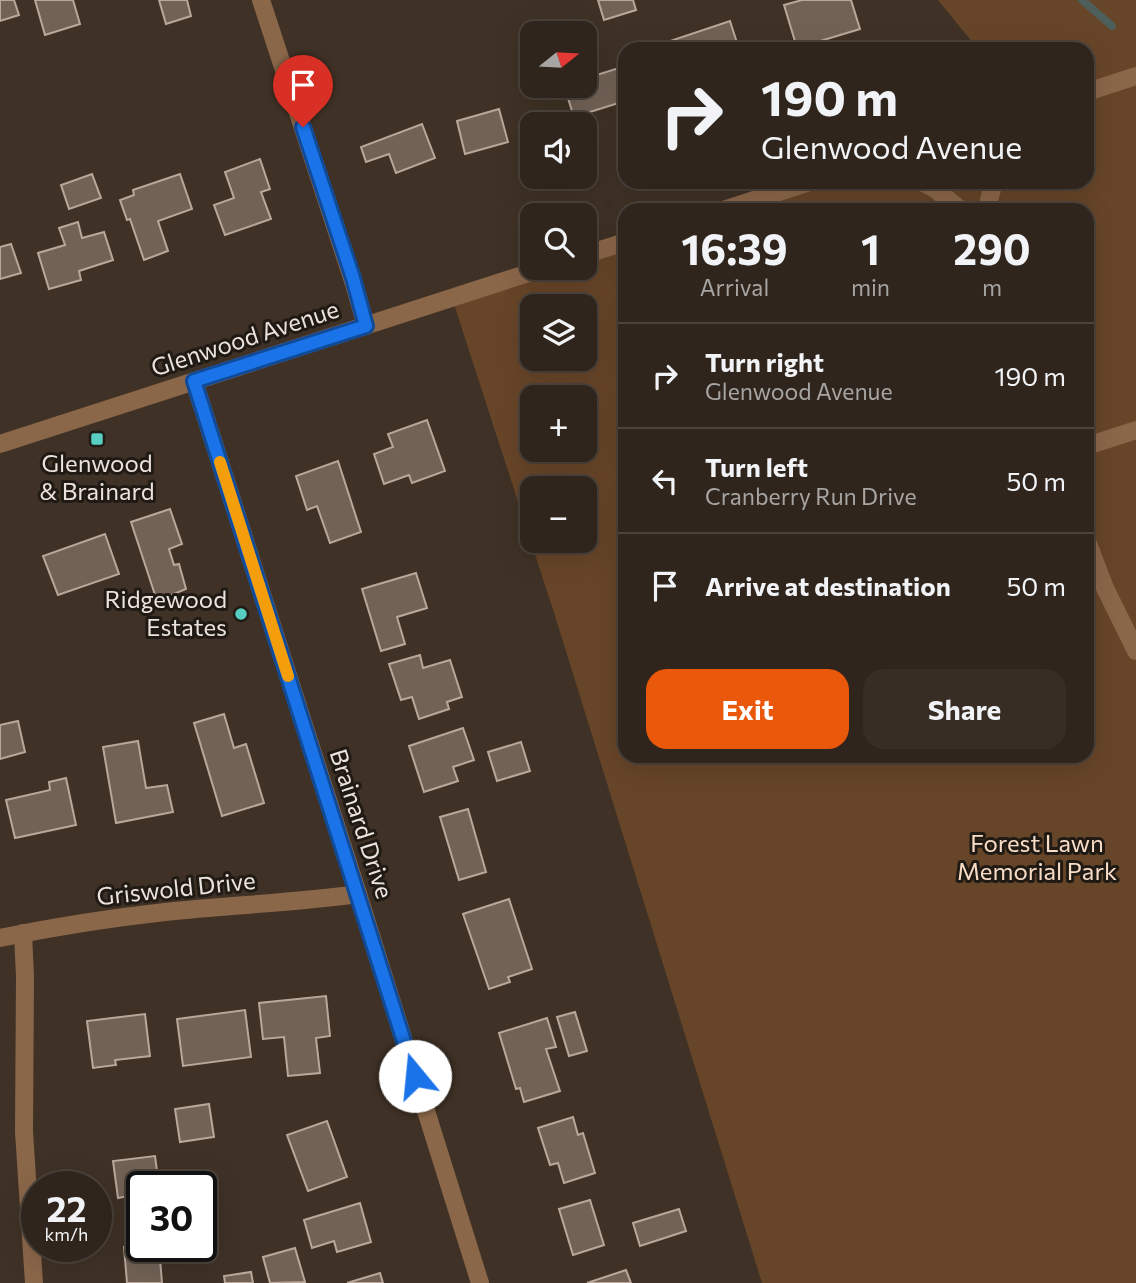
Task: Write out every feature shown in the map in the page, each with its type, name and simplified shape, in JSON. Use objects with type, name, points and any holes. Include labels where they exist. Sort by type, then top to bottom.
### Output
[{"type":"street","points":[[261,0],[353,278],[366,326]]},
{"type":"street","points":[[1094,90],[1136,76]]},
{"type":"street","points":[[745,203],[788,189]]},
{"type":"street","points":[[935,189],[952,203]]},
{"type":"street","points":[[597,251],[618,244]]},
{"type":"street","name":"Glenwood Avenue","points":[[0,444],[520,276]]},
{"type":"street","name":"Brainard Drive","points":[[194,381],[480,1283]]},
{"type":"street","points":[[1094,444],[1136,430]]},
{"type":"street","points":[[1094,559],[1136,650]]},
{"type":"street","name":"Griswold Drive","points":[[0,938],[164,912],[312,901],[358,894]]},
{"type":"street","points":[[23,933],[24,1132],[34,1283]]},
{"type":"green space","name":"Forest Lawn Memorial Park","points":[[938,0],[1136,0],[1136,1283],[762,1283],[535,553],[597,553],[597,476],[520,476],[520,508],[452,298],[520,276],[520,280],[597,280],[597,251],[618,244],[618,763],[1094,763],[1094,203],[745,203],[788,189],[1094,189],[1094,42],[972,42]]},
{"type":"building","points":[[0,0],[14,0],[19,15],[0,21]]},
{"type":"building","points":[[35,0],[73,0],[80,24],[45,35]]},
{"type":"building","points":[[159,0],[187,0],[191,16],[166,24]]},
{"type":"building","points":[[598,0],[633,0],[636,10],[604,20]]},
{"type":"building","points":[[802,0],[851,0],[860,29],[817,42],[795,42],[784,5]]},
{"type":"building","points":[[730,21],[737,42],[667,42]]},
{"type":"building","points":[[618,68],[618,103],[590,112],[572,112],[568,98],[597,98],[597,75]]},
{"type":"building","points":[[499,109],[508,142],[465,154],[457,121]]},
{"type":"building","points":[[422,124],[435,158],[396,173],[389,154],[366,162],[361,147]]},
{"type":"building","points":[[260,159],[270,189],[261,192],[271,219],[225,235],[214,205],[234,198],[225,172]]},
{"type":"building","points":[[92,174],[101,198],[69,209],[61,185]]},
{"type":"building","points":[[180,174],[192,209],[158,221],[168,251],[144,260],[130,219],[127,220],[120,200],[134,195],[133,190]]},
{"type":"building","points":[[78,222],[82,238],[104,232],[113,260],[79,271],[81,280],[49,289],[38,253],[65,245],[59,228]]},
{"type":"building","points":[[11,244],[21,273],[0,279],[0,247]]},
{"type":"building","points":[[427,420],[445,471],[412,483],[409,475],[384,484],[374,454],[393,447],[388,434]]},
{"type":"building","points":[[338,461],[361,532],[330,543],[317,506],[307,510],[296,476]]},
{"type":"building","points":[[170,509],[182,544],[169,549],[174,565],[179,564],[186,589],[157,601],[131,522]]},
{"type":"building","points":[[105,534],[119,574],[58,595],[43,556]]},
{"type":"building","points":[[416,573],[427,608],[397,617],[405,644],[381,651],[362,589]]},
{"type":"building","points":[[420,655],[423,668],[450,660],[462,697],[447,702],[449,709],[419,719],[412,697],[401,700],[389,664]]},
{"type":"building","points":[[224,714],[234,748],[246,744],[264,803],[222,816],[194,723]]},
{"type":"building","points":[[18,721],[25,752],[0,759],[0,725]]},
{"type":"building","points":[[463,728],[474,760],[453,767],[458,781],[424,792],[409,746]]},
{"type":"building","points":[[138,741],[146,788],[167,785],[173,812],[116,823],[103,747]]},
{"type":"building","points":[[521,742],[530,771],[497,781],[488,752]]},
{"type":"building","points":[[66,778],[76,825],[15,838],[6,800],[50,790],[49,782]]},
{"type":"building","points":[[468,809],[486,872],[459,880],[440,817]]},
{"type":"building","points":[[509,899],[532,969],[508,977],[510,982],[489,989],[463,914]]},
{"type":"building","points":[[326,996],[330,1036],[316,1038],[320,1073],[288,1076],[284,1037],[263,1039],[259,1003]]},
{"type":"building","points":[[245,1010],[251,1057],[183,1066],[177,1019]]},
{"type":"building","points":[[575,1012],[587,1051],[569,1056],[557,1017]]},
{"type":"building","points":[[145,1014],[150,1056],[115,1060],[116,1065],[93,1068],[87,1021]]},
{"type":"building","points":[[547,1018],[556,1047],[546,1049],[560,1091],[524,1102],[520,1088],[516,1089],[499,1033]]},
{"type":"building","points":[[209,1104],[214,1137],[180,1142],[175,1109]]},
{"type":"building","points":[[573,1117],[578,1135],[583,1133],[595,1173],[564,1183],[558,1163],[550,1165],[538,1128]]},
{"type":"building","points":[[327,1121],[347,1177],[308,1191],[287,1135]]},
{"type":"building","points":[[155,1156],[157,1171],[126,1171],[126,1196],[118,1198],[113,1161]]},
{"type":"building","points":[[590,1200],[604,1245],[573,1255],[559,1209]]},
{"type":"building","points":[[360,1203],[371,1242],[337,1252],[334,1241],[312,1248],[304,1220]]},
{"type":"building","points":[[679,1209],[686,1231],[640,1246],[633,1223]]},
{"type":"building","points":[[124,1247],[126,1262],[160,1262],[162,1283],[127,1283]]},
{"type":"building","points":[[295,1248],[305,1282],[270,1283],[263,1257]]},
{"type":"building","points":[[626,1270],[631,1283],[587,1283]]},
{"type":"building","points":[[251,1272],[253,1283],[225,1283],[224,1276]]},
{"type":"building","points":[[380,1273],[383,1283],[347,1283]]},
{"type":"waterway","points":[[1082,0],[1112,26]]},
{"type":"slow traffic","points":[[220,462],[288,676]]},
{"type":"place","name":"Glenwood & Brainard","points":[[97,439]]},
{"type":"place","name":"Ridgewood Estates","points":[[241,614]]},
{"type":"route","points":[[303,127],[366,326],[194,381],[415,1076]]}]
